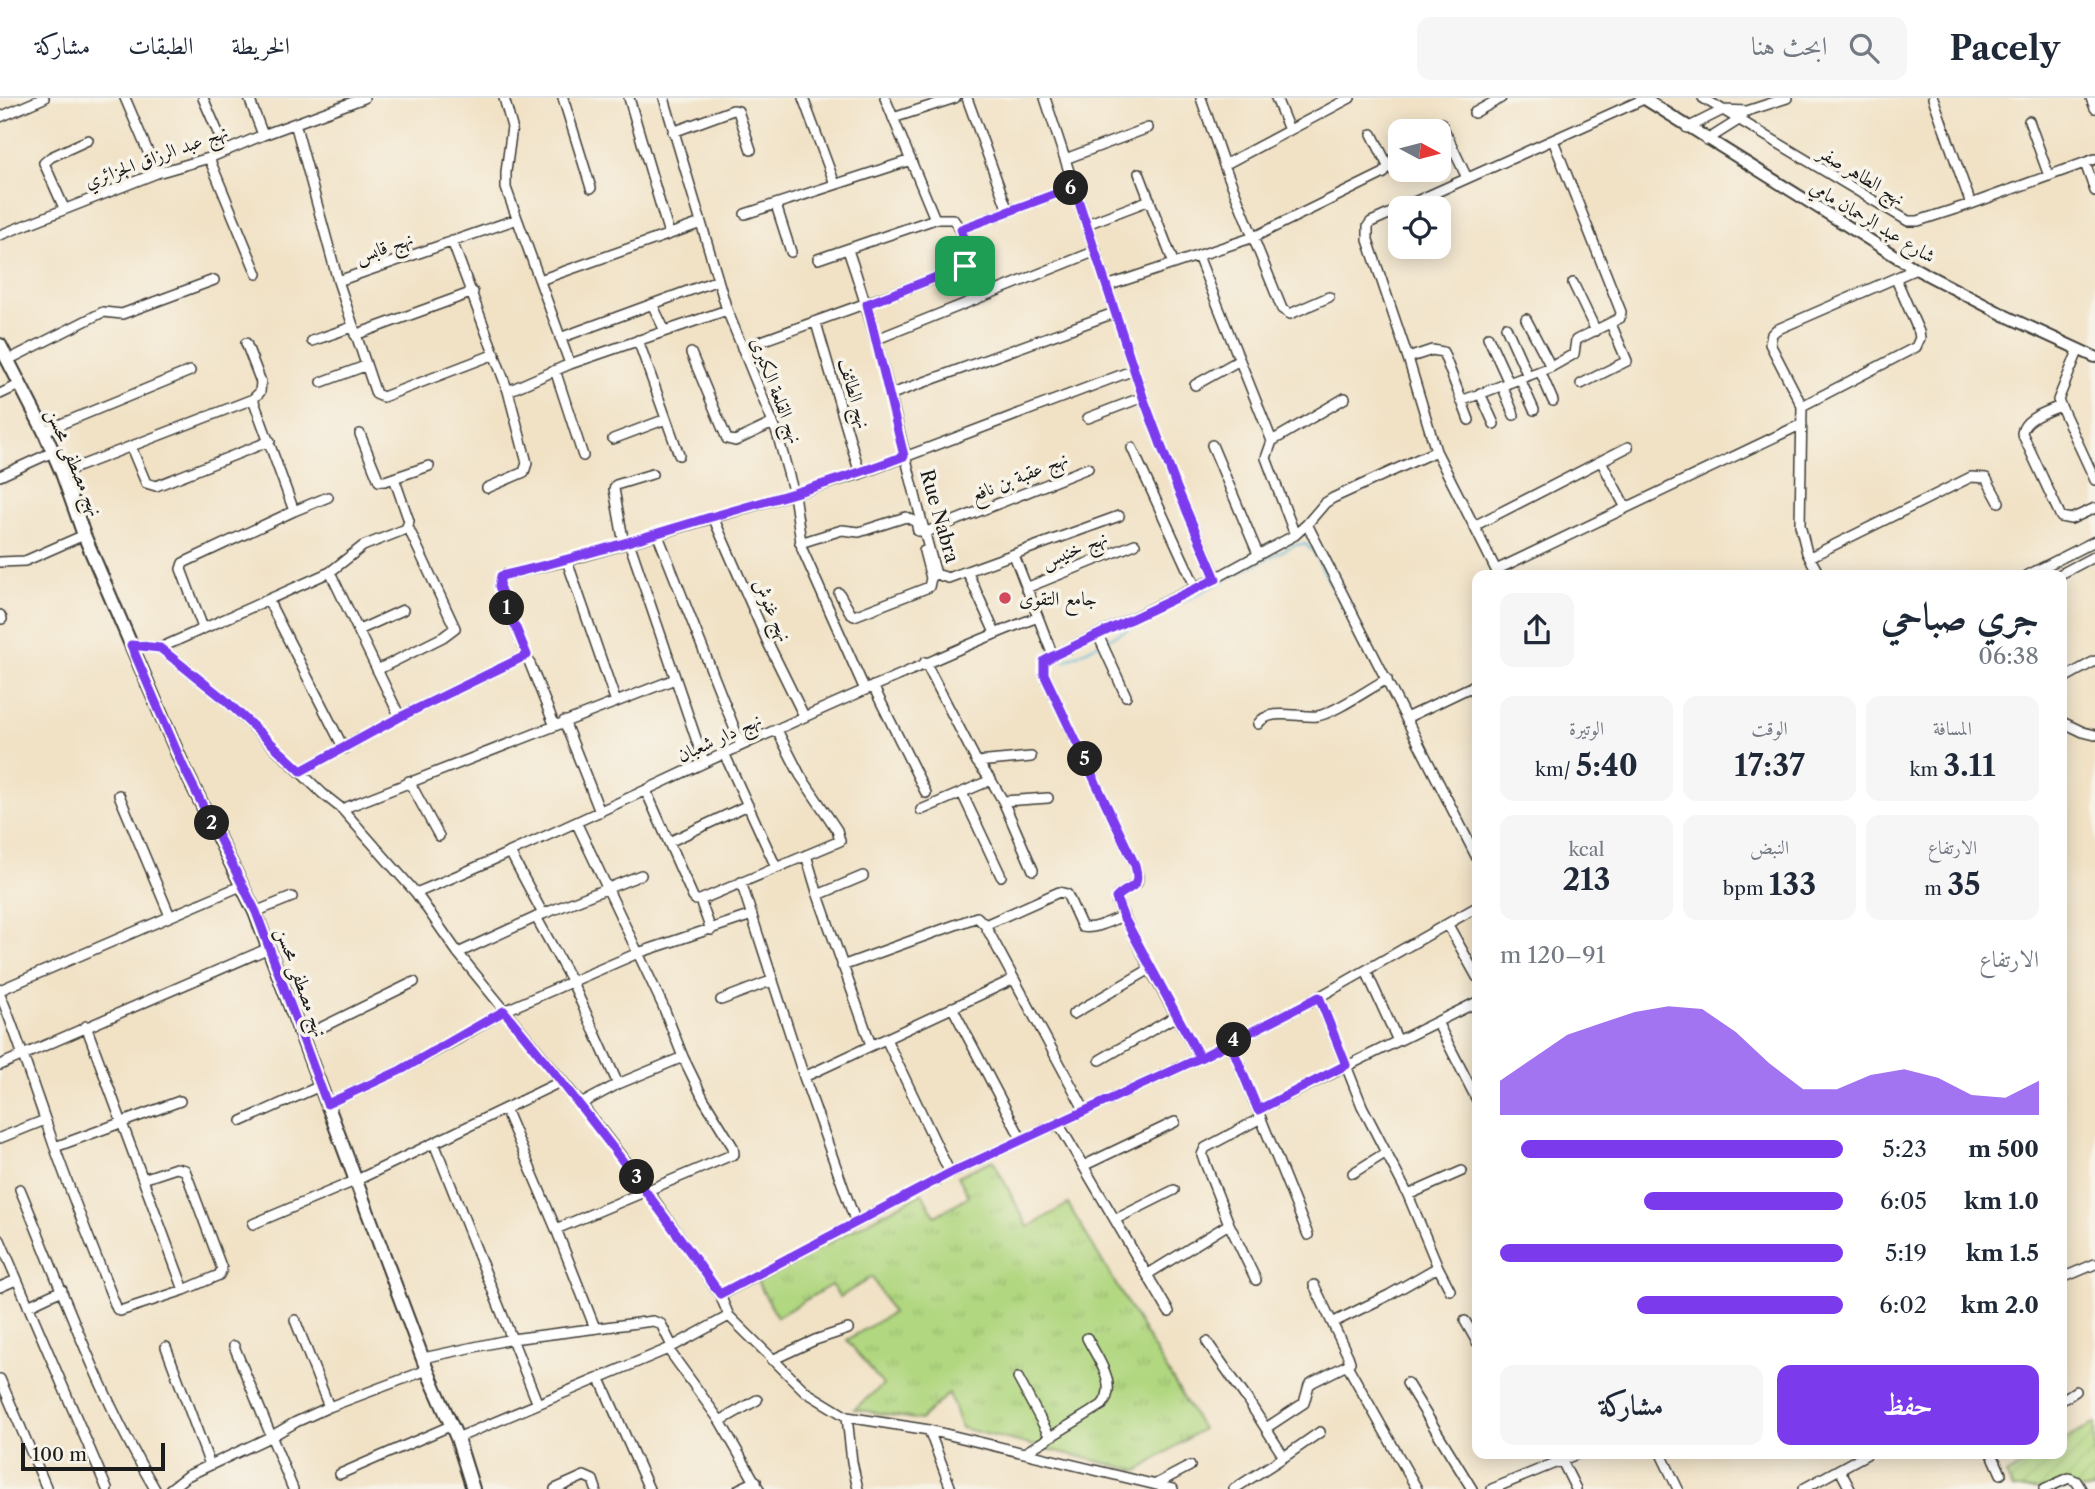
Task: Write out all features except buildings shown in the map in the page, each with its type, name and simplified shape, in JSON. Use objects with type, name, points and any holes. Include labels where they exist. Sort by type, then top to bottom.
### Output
[{"type":"main road","name":"نهج مصطفى محسن","points":[[0,345],[44,431],[84,535],[183,766],[256,912],[425,1364],[454,1432],[470,1488]]},
{"type":"street","points":[[0,117],[44,98]]},
{"type":"street","points":[[125,98],[158,173]]},
{"type":"street","points":[[203,98],[226,151]]},
{"type":"street","points":[[249,98],[263,135]]},
{"type":"street","points":[[504,98],[512,127],[505,181],[570,364]]},
{"type":"street","points":[[563,98],[590,188]]},
{"type":"street","points":[[629,98],[669,234]]},
{"type":"street","name":"نهج القلعة الكبرى","points":[[664,98],[727,310],[773,423],[794,494],[800,543],[869,688],[926,793]]},
{"type":"street","points":[[803,98],[835,184]]},
{"type":"street","points":[[885,98],[935,219]]},
{"type":"street","points":[[893,118],[955,98]]},
{"type":"street","points":[[967,98],[1008,211]]},
{"type":"street","points":[[1047,98],[1143,397],[1177,488],[1216,579]]},
{"type":"street","points":[[1201,98],[1224,165],[1282,309],[1287,314],[1329,297]]},
{"type":"street","points":[[1276,98],[1289,130]]},
{"type":"street","points":[[1224,165],[1350,98]]},
{"type":"street","points":[[1474,113],[1501,98]]},
{"type":"street","points":[[1427,196],[1643,98]]},
{"type":"street","name":"شارع عبد الرحمان مامي","points":[[1643,98],[1916,269],[2078,351],[2095,357]]},
{"type":"street","name":"نهج الطاهر صفر","points":[[1703,98],[1903,219],[1918,221],[2090,161]]},
{"type":"street","points":[[1687,128],[1723,110],[1748,111],[1787,98]]},
{"type":"street","points":[[1933,98],[1971,204]]},
{"type":"street","points":[[2091,98],[2095,108]]},
{"type":"street","name":"نهج عبد الرزاق الجزائري","points":[[0,235],[64,208],[158,173],[209,158],[360,99]]},
{"type":"street","points":[[673,132],[733,110],[738,111],[751,150]]},
{"type":"street","points":[[1707,140],[1740,122],[1748,111]]},
{"type":"street","points":[[2029,121],[2049,176]]},
{"type":"street","name":"نهج قابس","points":[[295,123],[338,281],[517,219]]},
{"type":"street","points":[[1065,159],[1148,128]]},
{"type":"street","points":[[1107,286],[1254,237],[1384,173],[1388,166],[1372,134]]},
{"type":"street","points":[[64,208],[44,163],[88,140]]},
{"type":"street","points":[[1461,401],[1550,367],[1574,354],[1576,340],[1619,320],[1621,312],[1553,140]]},
{"type":"street","points":[[1451,144],[1467,178]]},
{"type":"street","points":[[209,158],[257,274]]},
{"type":"street","points":[[745,214],[911,160]]},
{"type":"street","points":[[2090,161],[2095,191]]},
{"type":"street","points":[[1139,173],[1174,264]]},
{"type":"street","points":[[961,229],[1074,187]]},
{"type":"street","points":[[1087,223],[1150,200]]},
{"type":"street","points":[[776,205],[791,252]]},
{"type":"street","points":[[1388,214],[1371,222],[1367,232],[1436,451],[1496,570]]},
{"type":"street","points":[[742,348],[965,266],[970,262],[970,255],[961,229],[953,219],[935,219],[818,259]]},
{"type":"street","points":[[540,280],[701,223]]},
{"type":"street","points":[[452,242],[508,391],[527,463],[527,469],[487,488]]},
{"type":"street","name":"Rue Nabra","points":[[848,250],[877,339],[904,456],[936,574],[948,578],[1119,516]]},
{"type":"street","points":[[877,339],[1096,251]]},
{"type":"street","points":[[1198,256],[1272,441]]},
{"type":"street","points":[[1816,570],[1802,539],[1800,525],[1802,406],[1770,344],[1772,334],[1916,269]]},
{"type":"street","points":[[1802,406],[1916,346],[1920,338],[1919,332],[1896,279]]},
{"type":"street","points":[[8,360],[103,312],[122,314],[214,280]]},
{"type":"street","points":[[561,338],[718,280]]},
{"type":"street","points":[[338,281],[374,392],[383,397],[495,354]]},
{"type":"street","points":[[1573,283],[1596,331]]},
{"type":"street","points":[[312,341],[353,331],[473,292]]},
{"type":"street","points":[[653,304],[665,331]]},
{"type":"street","points":[[508,391],[570,364],[727,310]]},
{"type":"street","points":[[889,395],[1114,313]]},
{"type":"street","points":[[1526,319],[1550,367]]},
{"type":"street","name":"نهج الطائف","points":[[816,323],[860,474]]},
{"type":"street","points":[[1581,384],[1627,361],[1611,324]]},
{"type":"street","points":[[1506,327],[1534,410]]},
{"type":"street","points":[[1488,337],[1506,384],[1514,415]]},
{"type":"street","points":[[638,340],[679,455]]},
{"type":"street","points":[[62,473],[254,399],[260,392],[261,382],[246,343]]},
{"type":"street","points":[[1408,358],[1432,350],[1443,352],[1469,420]]},
{"type":"street","points":[[2078,351],[2059,395],[2060,406],[2095,480]]},
{"type":"street","points":[[691,353],[727,439],[736,441],[773,423]]},
{"type":"street","points":[[1195,385],[1238,361]]},
{"type":"street","points":[[322,382],[365,366]]},
{"type":"street","points":[[555,370],[583,456]]},
{"type":"street","points":[[554,724],[499,586],[499,578],[567,561],[860,474],[1134,370]]},
{"type":"street","points":[[44,431],[190,371]]},
{"type":"street","points":[[1541,371],[1553,401]]},
{"type":"street","points":[[0,394],[19,385]]},
{"type":"street","points":[[1480,393],[1494,424]]},
{"type":"street","points":[[1088,418],[1143,397]]},
{"type":"street","points":[[1295,535],[1266,458],[1272,441],[1345,398]]},
{"type":"street","points":[[254,399],[294,511]]},
{"type":"street","points":[[2060,406],[2028,421],[2023,426],[2022,433],[2061,517],[2071,519],[2095,508]]},
{"type":"street","points":[[613,439],[666,419]]},
{"type":"street","points":[[1503,570],[1802,424]]},
{"type":"street","points":[[360,434],[377,479],[382,482],[429,466]]},
{"type":"street","points":[[131,447],[146,483],[156,486],[270,442]]},
{"type":"street","points":[[1212,445],[1258,554]]},
{"type":"street","points":[[1474,526],[1628,447]]},
{"type":"street","points":[[1132,448],[1196,588]]},
{"type":"street","points":[[1200,1058],[1150,969],[1117,902],[1117,896],[1132,887],[1138,877],[1114,820],[1044,674],[1044,661],[1216,579],[1295,535],[1333,498],[1436,451]]},
{"type":"street","points":[[0,476],[53,452]]},
{"type":"street","points":[[1601,461],[1626,508]]},
{"type":"street","name":"نهج عقبة بن نافع","points":[[925,533],[1087,468]]},
{"type":"street","points":[[652,474],[616,485],[614,489],[626,543],[704,762]]},
{"type":"street","points":[[1810,557],[1971,477],[1986,478],[1999,502]]},
{"type":"street","points":[[377,670],[443,638],[455,628],[408,527],[409,521],[394,478]]},
{"type":"street","points":[[203,628],[181,569],[183,563],[328,497]]},
{"type":"street","name":"نهج غنوش","points":[[713,517],[769,645],[804,716]]},
{"type":"street","points":[[800,543],[842,530],[859,532],[906,517],[915,522],[931,578],[929,587],[854,615],[839,593]]},
{"type":"street","points":[[1307,524],[1472,848]]},
{"type":"street","points":[[131,645],[160,648],[330,572],[363,546],[408,527]]},
{"type":"street","points":[[657,533],[741,745]]},
{"type":"street","points":[[0,562],[25,561],[84,535]]},
{"type":"street","points":[[2038,570],[2095,541]]},
{"type":"street","name":"نهج خنيس","points":[[1026,588],[1135,544]]},
{"type":"street","points":[[1014,555],[1053,656]]},
{"type":"street","points":[[2067,571],[2095,556]]},
{"type":"street","points":[[567,561],[616,702]]},
{"type":"street","points":[[968,571],[995,633]]},
{"type":"street","points":[[330,572],[400,717]]},
{"type":"street","points":[[268,600],[345,749]]},
{"type":"street","points":[[359,630],[403,610]]},
{"type":"street","name":"نهج دار شعبان","points":[[416,893],[577,824],[704,762],[925,662],[1038,617]]},
{"type":"street","points":[[1098,635],[1126,696]]},
{"type":"street","points":[[160,648],[224,699],[342,809],[416,893],[458,953],[648,1191],[720,1294],[729,1316],[806,1392],[847,1417],[929,1430],[1173,1489]]},
{"type":"street","points":[[301,771],[400,717],[527,655]]},
{"type":"street","points":[[2067,676],[2095,661]]},
{"type":"street","points":[[925,662],[977,762],[1003,801],[1033,870]]},
{"type":"street","points":[[342,809],[675,679]]},
{"type":"street","points":[[1258,724],[1262,719],[1273,715],[1320,716],[1387,679]]},
{"type":"street","points":[[1406,718],[1472,686]]},
{"type":"street","points":[[564,721],[600,812]]},
{"type":"street","points":[[2067,724],[2095,735]]},
{"type":"street","points":[[646,791],[694,900],[700,900],[839,842],[840,835],[800,775],[777,730]]},
{"type":"street","points":[[724,753],[776,867]]},
{"type":"street","points":[[977,762],[1031,757]]},
{"type":"street","points":[[921,810],[991,780]]},
{"type":"street","points":[[409,781],[439,836]]},
{"type":"street","points":[[962,793],[1001,876]]},
{"type":"street","points":[[119,795],[170,916]]},
{"type":"street","points":[[1003,801],[1048,798]]},
{"type":"street","points":[[669,842],[748,805]]},
{"type":"street","points":[[556,1229],[734,1154],[733,1147],[703,1098],[683,1057],[663,1006],[577,824]]},
{"type":"street","points":[[510,854],[618,1084]]},
{"type":"street","points":[[806,855],[871,1045]]},
{"type":"street","points":[[458,953],[539,916],[641,876]]},
{"type":"street","points":[[818,895],[863,876]]},
{"type":"street","points":[[741,882],[804,1077],[856,1223]]},
{"type":"street","points":[[143,1179],[176,1168],[185,1170],[222,1269],[219,1275],[184,1290],[123,1311],[117,1309],[45,1120],[0,992],[243,885]]},
{"type":"street","points":[[985,925],[1059,892],[1067,894],[1082,927],[1091,928],[1123,916]]},
{"type":"street","points":[[256,912],[292,897]]},
{"type":"street","points":[[700,900],[711,930]]},
{"type":"street","points":[[720,1294],[950,1173],[1200,1058],[1319,997],[1472,910]]},
{"type":"street","points":[[327,1104],[401,1070],[504,1011],[638,953],[752,915]]},
{"type":"street","points":[[842,966],[975,916],[985,925],[1084,1111]]},
{"type":"street","points":[[1448,925],[1472,968]]},
{"type":"street","points":[[0,1065],[269,948]]},
{"type":"street","points":[[1073,1014],[1150,969]]},
{"type":"street","points":[[1366,971],[1398,1041]]},
{"type":"street","points":[[804,1077],[1014,979]]},
{"type":"street","points":[[721,1000],[773,980]]},
{"type":"street","points":[[302,1037],[414,982]]},
{"type":"street","points":[[1319,997],[1385,1153],[1408,1195],[1450,1290]]},
{"type":"street","points":[[1256,1280],[1229,1224],[1202,1156],[1203,1152],[1259,1114],[1346,1065],[1472,1004]]},
{"type":"street","points":[[952,1007],[1022,1140]]},
{"type":"street","points":[[1100,1060],[1176,1016]]},
{"type":"street","points":[[1437,1022],[1472,1090]]},
{"type":"street","points":[[86,1026],[184,1290]]},
{"type":"street","points":[[886,1039],[950,1173]]},
{"type":"street","points":[[1230,1042],[1308,1235]]},
{"type":"street","points":[[581,1104],[618,1084],[683,1057]]},
{"type":"street","points":[[253,1224],[357,1180],[562,1082]]},
{"type":"street","points":[[242,1121],[320,1086]]},
{"type":"street","points":[[55,1147],[180,1101]]},
{"type":"street","points":[[505,1109],[594,1328]]},
{"type":"street","points":[[0,1138],[45,1120]]},
{"type":"street","points":[[1083,1166],[1175,1122]]},
{"type":"street","points":[[1058,1123],[1169,1312]]},
{"type":"street","points":[[434,1143],[537,1402]]},
{"type":"street","points":[[1353,1173],[1385,1153]]},
{"type":"street","points":[[1408,1195],[1462,1171]]},
{"type":"street","points":[[20,1189],[106,1397],[128,1444],[155,1489]]},
{"type":"street","points":[[1116,1219],[1174,1190]]},
{"type":"street","points":[[1148,1274],[1229,1224]]},
{"type":"street","points":[[0,1240],[107,1489]]},
{"type":"street","points":[[2067,1276],[2095,1264]]},
{"type":"street","points":[[1334,1322],[1438,1267]]},
{"type":"street","points":[[0,1287],[16,1280]]},
{"type":"street","points":[[1266,1428],[1304,1404],[1309,1385],[1346,1365],[1350,1359],[1314,1286]]},
{"type":"street","points":[[28,1306],[62,1290]]},
{"type":"street","points":[[340,1474],[600,1379],[670,1348],[729,1316]]},
{"type":"street","points":[[295,1320],[328,1407]]},
{"type":"street","points":[[170,1489],[187,1476],[296,1422],[425,1364],[512,1339],[658,1321],[670,1348],[720,1421],[757,1485],[739,1489]]},
{"type":"street","points":[[1465,1321],[1472,1333]]},
{"type":"street","points":[[772,1360],[815,1340],[848,1329]]},
{"type":"street","points":[[1026,1452],[1102,1405],[1107,1399],[1107,1378],[1087,1338]]},
{"type":"street","points":[[1207,1342],[1284,1457]]},
{"type":"street","points":[[234,1346],[293,1489]]},
{"type":"street","points":[[166,1347],[210,1465]]},
{"type":"street","points":[[1346,1365],[1417,1489]]},
{"type":"street","points":[[1017,1378],[1050,1437]]},
{"type":"street","points":[[0,1379],[47,1489]]},
{"type":"street","points":[[600,1379],[649,1489]]},
{"type":"street","points":[[1407,1383],[1472,1489]]},
{"type":"street","points":[[2067,1397],[2076,1391]]},
{"type":"street","points":[[720,1421],[757,1400]]},
{"type":"street","points":[[847,1417],[858,1489]]},
{"type":"street","points":[[929,1430],[951,1489]]},
{"type":"street","points":[[1234,1489],[1320,1432]]},
{"type":"street","points":[[1492,1489],[1566,1459]]},
{"type":"street","points":[[1663,1459],[1678,1489]]},
{"type":"street","points":[[1803,1489],[1859,1459]]},
{"type":"street","points":[[1994,1459],[2001,1475]]},
{"type":"street","points":[[1562,1461],[1576,1489]]},
{"type":"street","points":[[1156,1484],[1190,1466]]},
{"type":"street","points":[[1840,1470],[1850,1489]]},
{"type":"street","points":[[555,1489],[584,1476],[593,1480],[596,1489]]},
{"type":"street","points":[[2044,1489],[2069,1478],[2076,1481],[2081,1489]]},
{"type":"green space","points":[[993,1160],[1028,1227],[1068,1204],[1202,1429],[1138,1471],[961,1428],[949,1393],[920,1420],[854,1409],[883,1385],[847,1340],[892,1313],[872,1277],[840,1297],[831,1285],[777,1317],[757,1281],[922,1193],[935,1216],[969,1196],[958,1176]]},
{"type":"green space","points":[[2095,1423],[2095,1489],[2013,1489],[2006,1475],[2033,1459],[2067,1459],[2067,1439]]},
{"type":"waterway","points":[[1065,661],[1294,545],[1305,544],[1313,551],[1367,651]]},
{"type":"place","name":"جامع التقوى","points":[[1005,598]]},
{"type":"route","points":[[965,266],[867,304],[904,456],[860,474],[794,494],[567,561],[501,576],[499,586],[527,655],[400,717],[301,771],[224,699],[160,648],[131,645],[183,766],[256,912],[327,1104],[401,1070],[504,1011],[648,1191],[720,1294],[950,1173],[1200,1058],[1230,1042],[1319,997],[1346,1065],[1258,1110],[1230,1042],[1200,1058],[1123,916],[1116,898],[1137,883],[1135,865],[1044,674],[1044,661],[1216,579],[1177,488],[1143,397],[1074,187],[961,229],[970,255],[970,262],[965,266]]}]
